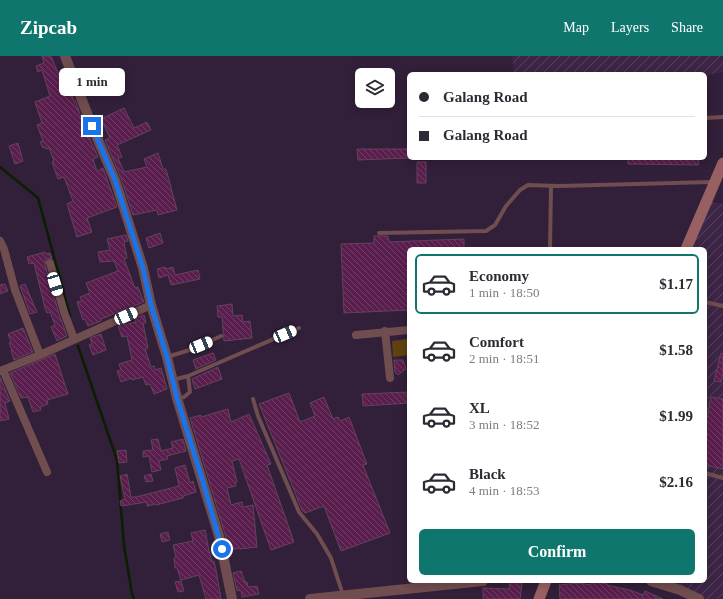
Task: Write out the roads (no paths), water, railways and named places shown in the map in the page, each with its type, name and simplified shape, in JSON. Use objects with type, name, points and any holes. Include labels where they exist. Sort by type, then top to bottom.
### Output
[{"type":"main road","points":[[687,247],[723,163]]},
{"type":"main road","points":[[539,599],[545,583]]},
{"type":"street","points":[[65,56],[115,180],[143,268],[151,305],[167,357],[177,398],[219,536],[232,599]]},
{"type":"street","points":[[0,241],[4,249],[15,290],[40,355]]},
{"type":"street","points":[[50,263],[64,312],[74,339]]},
{"type":"street","points":[[47,472],[1,371],[151,305]]},
{"type":"street","points":[[356,335],[407,330]]},
{"type":"street","points":[[385,331],[390,378]]},
{"type":"street","points":[[310,599],[344,597],[466,583]]},
{"type":"street","points":[[657,583],[680,590],[699,599]]},
{"type":"lane","points":[[707,118],[723,118]]},
{"type":"lane","points":[[379,233],[486,231],[495,225],[506,206],[520,190],[528,185],[551,186],[715,182]]},
{"type":"lane","points":[[550,247],[551,186]]},
{"type":"lane","points":[[707,302],[723,306]]},
{"type":"lane","points":[[173,380],[188,376],[299,328]]},
{"type":"lane","points":[[167,357],[193,349],[221,336]]},
{"type":"lane","points":[[177,398],[184,397],[190,392],[188,376]]},
{"type":"lane","points":[[253,399],[258,416],[299,512],[317,534],[331,558],[344,597]]},
{"type":"lane","points":[[707,474],[723,478]]},
{"type":"waterway","points":[[0,167],[38,198],[70,316]]},
{"type":"waterway","points":[[78,346],[117,460],[124,546],[134,599]]}]
